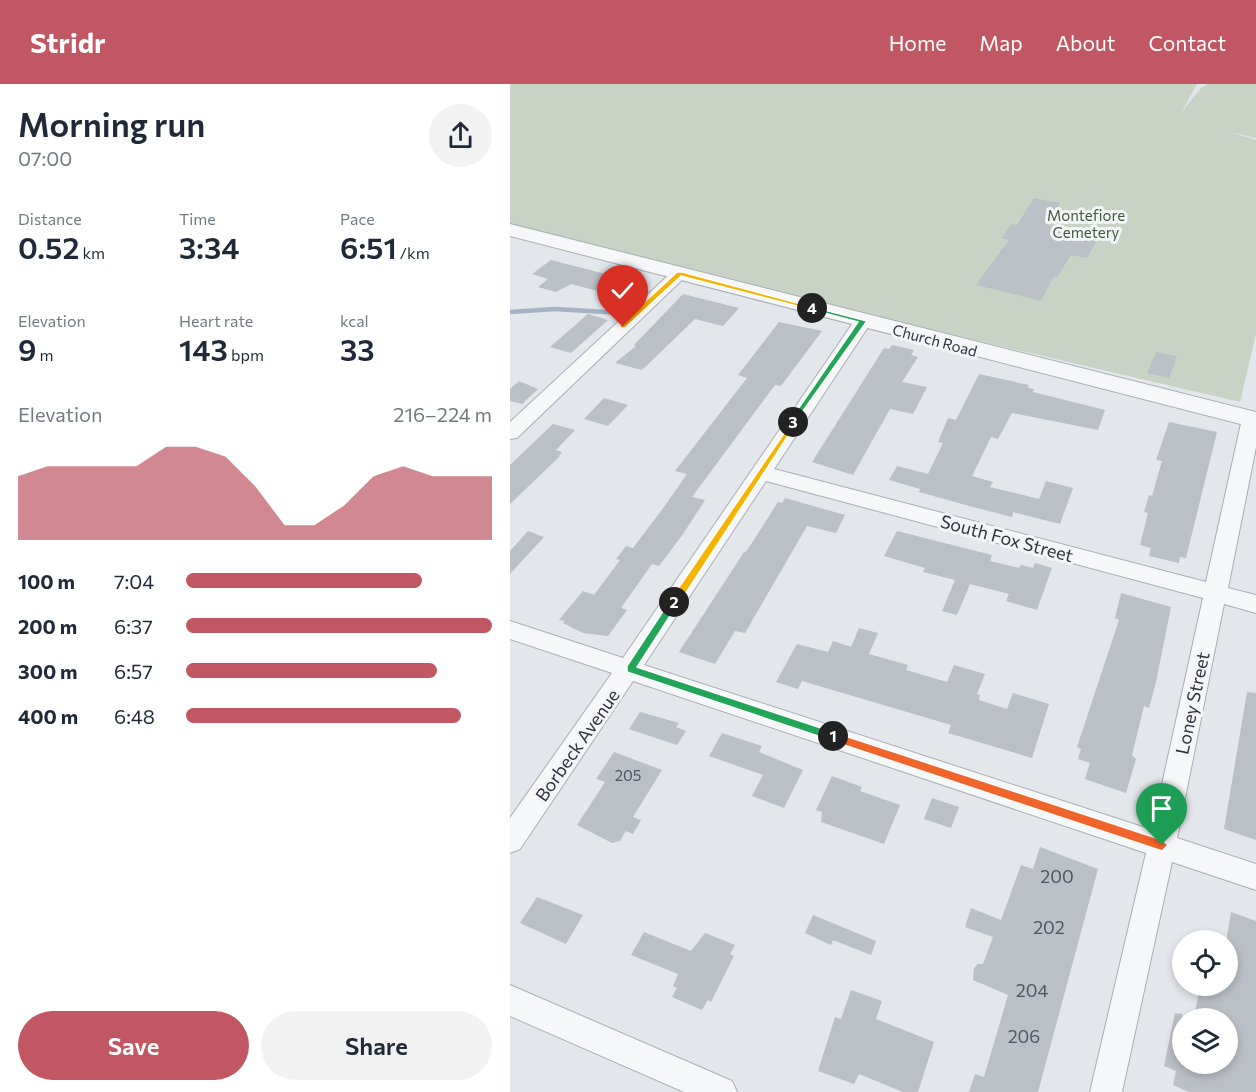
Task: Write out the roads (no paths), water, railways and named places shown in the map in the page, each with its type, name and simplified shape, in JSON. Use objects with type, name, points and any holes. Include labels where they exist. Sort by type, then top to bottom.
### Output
[{"type":"street","name":"Church Road","points":[[510,230],[1254,420]]},
{"type":"street","points":[[510,433],[679,274]]},
{"type":"street","name":"Borbeck Avenue","points":[[510,840],[630,669],[759,472],[863,321]]},
{"type":"street","name":"Loney Street","points":[[1106,1092],[1254,420]]},
{"type":"street","name":"South Fox Street","points":[[759,472],[1256,604]]},
{"type":"street","points":[[510,630],[1256,877]]},
{"type":"street","points":[[510,1000],[721,1092]]},
{"type":"waterway","points":[[510,312],[555,309],[622,313],[632,306]]},
{"type":"park label","name":"Montefiore Cemetery","points":[[1086,224]]}]
